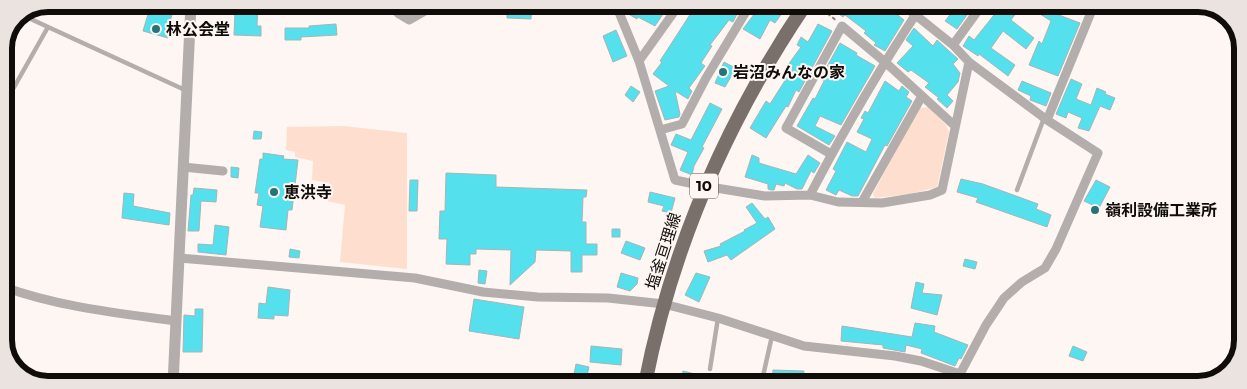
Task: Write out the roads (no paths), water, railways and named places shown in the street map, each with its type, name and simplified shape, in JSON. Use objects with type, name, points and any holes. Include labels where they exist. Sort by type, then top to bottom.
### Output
[{"type":"main road","name":"塩釜亘理線","points":[[647,376],[656,330],[681,247],[704,186],[745,101],[776,47],[799,13]]},
{"type":"street","points":[[173,376],[191,13]]},
{"type":"street","points":[[398,13],[409,20],[421,13]]},
{"type":"street","points":[[620,13],[640,61],[675,180],[765,196],[810,195],[838,202],[882,203],[942,190],[969,62]]},
{"type":"street","points":[[640,61],[673,13]]},
{"type":"street","points":[[660,130],[682,124],[706,78],[745,13]]},
{"type":"street","points":[[913,13],[953,45],[969,62],[1046,119],[1098,153],[1056,249],[1045,268],[1022,282],[1004,298],[986,325],[960,374]]},
{"type":"street","points":[[953,45],[976,13]]},
{"type":"street","points":[[1046,119],[1091,13]]},
{"type":"street","points":[[810,195],[831,154],[885,62],[916,15]]},
{"type":"street","points":[[831,154],[786,128],[842,26],[885,62],[955,126]]},
{"type":"street","points":[[862,202],[922,96]]},
{"type":"street","points":[[183,168],[223,171]]},
{"type":"street","points":[[179,258],[415,278],[483,292],[538,297],[608,298],[664,304],[718,318],[804,346],[895,356],[921,361],[964,376]]},
{"type":"street","points":[[13,290],[32,297],[71,305],[175,321]]},
{"type":"lane","points":[[30,19],[187,90]]},
{"type":"lane","points":[[13,89],[48,27]]},
{"type":"lane","points":[[1017,190],[1046,119]]},
{"type":"lane","points":[[710,369],[718,318]]},
{"type":"lane","points":[[763,376],[772,336]]},
{"type":"place","name":"林公会堂","points":[[156,29]]},
{"type":"place","name":"岩沼みんなの家","points":[[723,72]]},
{"type":"place","name":"恵洪寺","points":[[274,192]]},
{"type":"place","name":"嶺利設備工業所","points":[[1095,210]]}]
